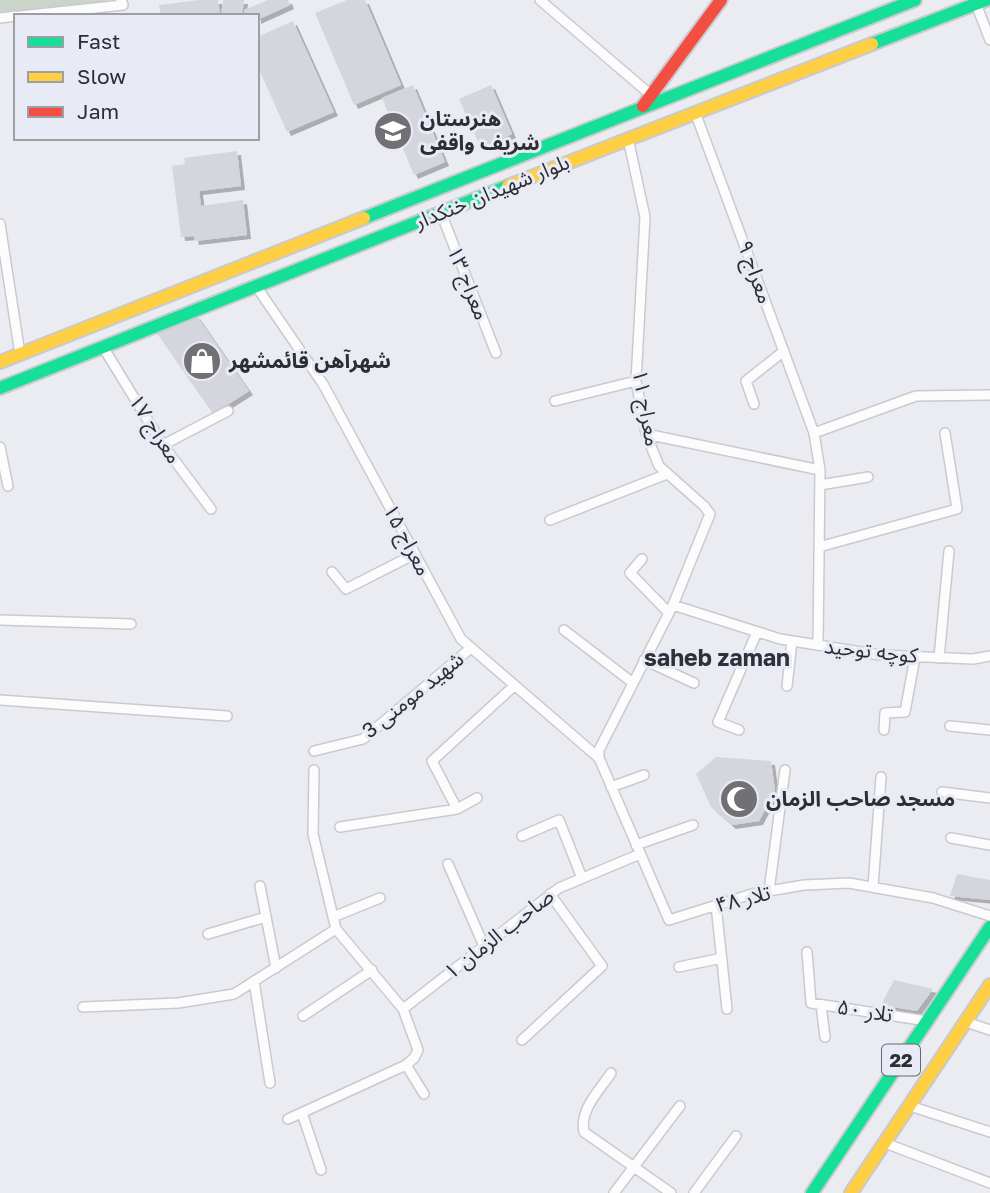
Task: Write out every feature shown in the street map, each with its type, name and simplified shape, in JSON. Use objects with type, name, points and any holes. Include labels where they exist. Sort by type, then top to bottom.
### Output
[{"type":"main road","points":[[647,100],[721,0]]},
{"type":"main road","name":"بلوار شهیدان خنکدار","points":[[0,362],[647,100],[915,0]]},
{"type":"main road","name":"بلوار شهیدان خنکدار","points":[[0,388],[628,138],[981,2]]},
{"type":"main road","name":"22","points":[[812,1193],[990,927]]},
{"type":"main road","name":"22","points":[[851,1193],[990,985]]},
{"type":"street","points":[[37,14],[123,5],[121,0]]},
{"type":"street","points":[[540,0],[647,100]]},
{"type":"street","points":[[981,2],[990,40]]},
{"type":"street","name":"معراج ۹","points":[[695,112],[814,433],[820,470],[818,645]]},
{"type":"street","name":"معراج ۱۱","points":[[599,758],[599,750],[671,609],[710,514],[659,466],[646,435],[636,381],[645,217],[628,138]]},
{"type":"street","name":"معراج ۱۳","points":[[441,213],[496,353]]},
{"type":"street","points":[[0,224],[20,354]]},
{"type":"street","name":"معراج ۱۵","points":[[256,286],[323,384],[461,639],[599,758]]},
{"type":"street","name":"معراج ۱۷","points":[[103,347],[163,445],[211,509]]},
{"type":"street","points":[[754,404],[746,381],[784,351]]},
{"type":"street","points":[[555,401],[636,381]]},
{"type":"street","points":[[814,433],[916,396],[990,395]]},
{"type":"street","points":[[163,445],[228,411]]},
{"type":"street","points":[[819,547],[957,509],[945,433]]},
{"type":"street","points":[[646,435],[820,470]]},
{"type":"street","points":[[0,447],[8,486]]},
{"type":"street","points":[[550,520],[667,474]]},
{"type":"street","points":[[820,485],[868,477]]},
{"type":"street","points":[[939,658],[949,551]]},
{"type":"street","points":[[332,572],[346,589],[415,554]]},
{"type":"street","points":[[642,559],[630,573],[671,609]]},
{"type":"street","name":"کوچه توحید","points":[[671,609],[792,641],[880,655],[973,660],[990,656]]},
{"type":"street","points":[[0,620],[131,624]]},
{"type":"street","points":[[564,630],[633,683]]},
{"type":"street","points":[[740,730],[718,722],[757,632]]},
{"type":"street","points":[[787,686],[792,641]]},
{"type":"street","name":"شهید مومنی 3","points":[[314,751],[363,739],[471,648]]},
{"type":"street","points":[[884,730],[885,713],[905,712],[915,657]]},
{"type":"street","points":[[645,660],[694,684]]},
{"type":"street","points":[[457,809],[432,761],[514,686]]},
{"type":"street","points":[[0,700],[227,716]]},
{"type":"street","points":[[950,726],[990,730]]},
{"type":"street","name":"تلار ۴۸","points":[[599,758],[669,920],[769,891],[804,885],[849,883],[933,898],[990,916]]},
{"type":"street","points":[[288,1119],[406,1065],[414,1058],[418,1049],[403,1009],[336,929],[313,834],[313,770]]},
{"type":"street","points":[[769,891],[785,770]]},
{"type":"street","points":[[611,787],[643,775]]},
{"type":"street","points":[[873,887],[881,777]]},
{"type":"street","points":[[942,792],[990,798]]},
{"type":"street","points":[[340,827],[457,809],[477,798]]},
{"type":"street","points":[[522,836],[559,820],[582,878]]},
{"type":"street","name":"صاحب الزمان ۱","points":[[403,1009],[559,888],[693,825]]},
{"type":"street","points":[[951,838],[990,845]]},
{"type":"street","points":[[448,864],[484,946]]},
{"type":"street","points":[[260,886],[276,968]]},
{"type":"street","points":[[522,1040],[602,966],[550,894]]},
{"type":"street","points":[[332,917],[380,898]]},
{"type":"street","points":[[716,905],[727,1009]]},
{"type":"street","points":[[208,934],[266,917]]},
{"type":"street","points":[[82,1007],[178,1003],[234,994],[336,929]]},
{"type":"street","name":"تلار ۵۰","points":[[807,952],[811,1003],[927,1021]]},
{"type":"street","points":[[679,967],[722,958]]},
{"type":"street","points":[[303,1016],[372,970]]},
{"type":"street","points":[[254,981],[270,1083]]},
{"type":"street","points":[[821,1005],[825,1037]]},
{"type":"street","points":[[966,1022],[990,1030]]},
{"type":"street","points":[[406,1065],[424,1094]]},
{"type":"street","points":[[611,1073],[585,1112],[582,1123],[584,1132],[671,1193]]},
{"type":"street","points":[[614,1193],[680,1106]]},
{"type":"street","points":[[910,1106],[990,1132]]},
{"type":"street","points":[[302,1113],[321,1170]]},
{"type":"street","points":[[694,1193],[736,1136]]},
{"type":"street","points":[[885,1143],[990,1184]]},
{"type":"shaded area","points":[[0,0],[107,0],[108,3],[14,14],[0,17]]},
{"type":"building","points":[[218,0],[220,14],[161,14],[159,5]]},
{"type":"building","points":[[223,0],[244,0],[242,14],[221,14]]},
{"type":"building","points":[[268,0],[288,0],[290,5],[259,19],[259,14],[245,14],[244,10]]},
{"type":"building","points":[[347,0],[365,0],[401,85],[354,105],[315,13]]},
{"type":"building","points":[[293,21],[334,112],[287,132],[259,69],[259,36]]},
{"type":"building","points":[[413,85],[445,162],[414,175],[382,98]]},
{"type":"building","points":[[491,85],[512,134],[481,148],[459,99]]},
{"type":"building","points":[[237,151],[241,186],[199,191],[201,206],[243,200],[247,235],[195,241],[194,236],[181,237],[172,166],[185,164],[184,158]]},
{"type":"building","name":"شهرآهن قائمشهر","points":[[196,315],[249,391],[213,414],[156,332]]},
{"type":"building","name":"مسجد صاحب الزمان","points":[[716,757],[771,761],[775,791],[759,821],[732,825],[711,807],[696,774]]},
{"type":"building","points":[[957,874],[990,880],[990,900],[950,896]]},
{"type":"building","points":[[894,980],[933,989],[917,1011],[881,1005]]},
{"type":"traffic: fast","points":[[364,218],[915,0]]},
{"type":"traffic: fast","points":[[872,44],[986,0]]},
{"type":"traffic: fast","points":[[0,388],[508,186]]},
{"type":"traffic: fast","points":[[812,1193],[990,927]]},
{"type":"traffic: slow","points":[[508,186],[872,44]]},
{"type":"traffic: slow","points":[[0,362],[364,218]]},
{"type":"traffic: slow","points":[[851,1193],[990,985]]},
{"type":"traffic: jam","points":[[643,106],[721,0]]},
{"type":"place","name":"هنرستان شریف واقفی","points":[[393,131]]},
{"type":"place","name":"شهرآهن قائمشهر","points":[[202,361]]},
{"type":"place","name":"مسجد صاحب الزمان","points":[[739,799]]},
{"type":"district","name":"saheb zaman","points":[[717,658]]}]
